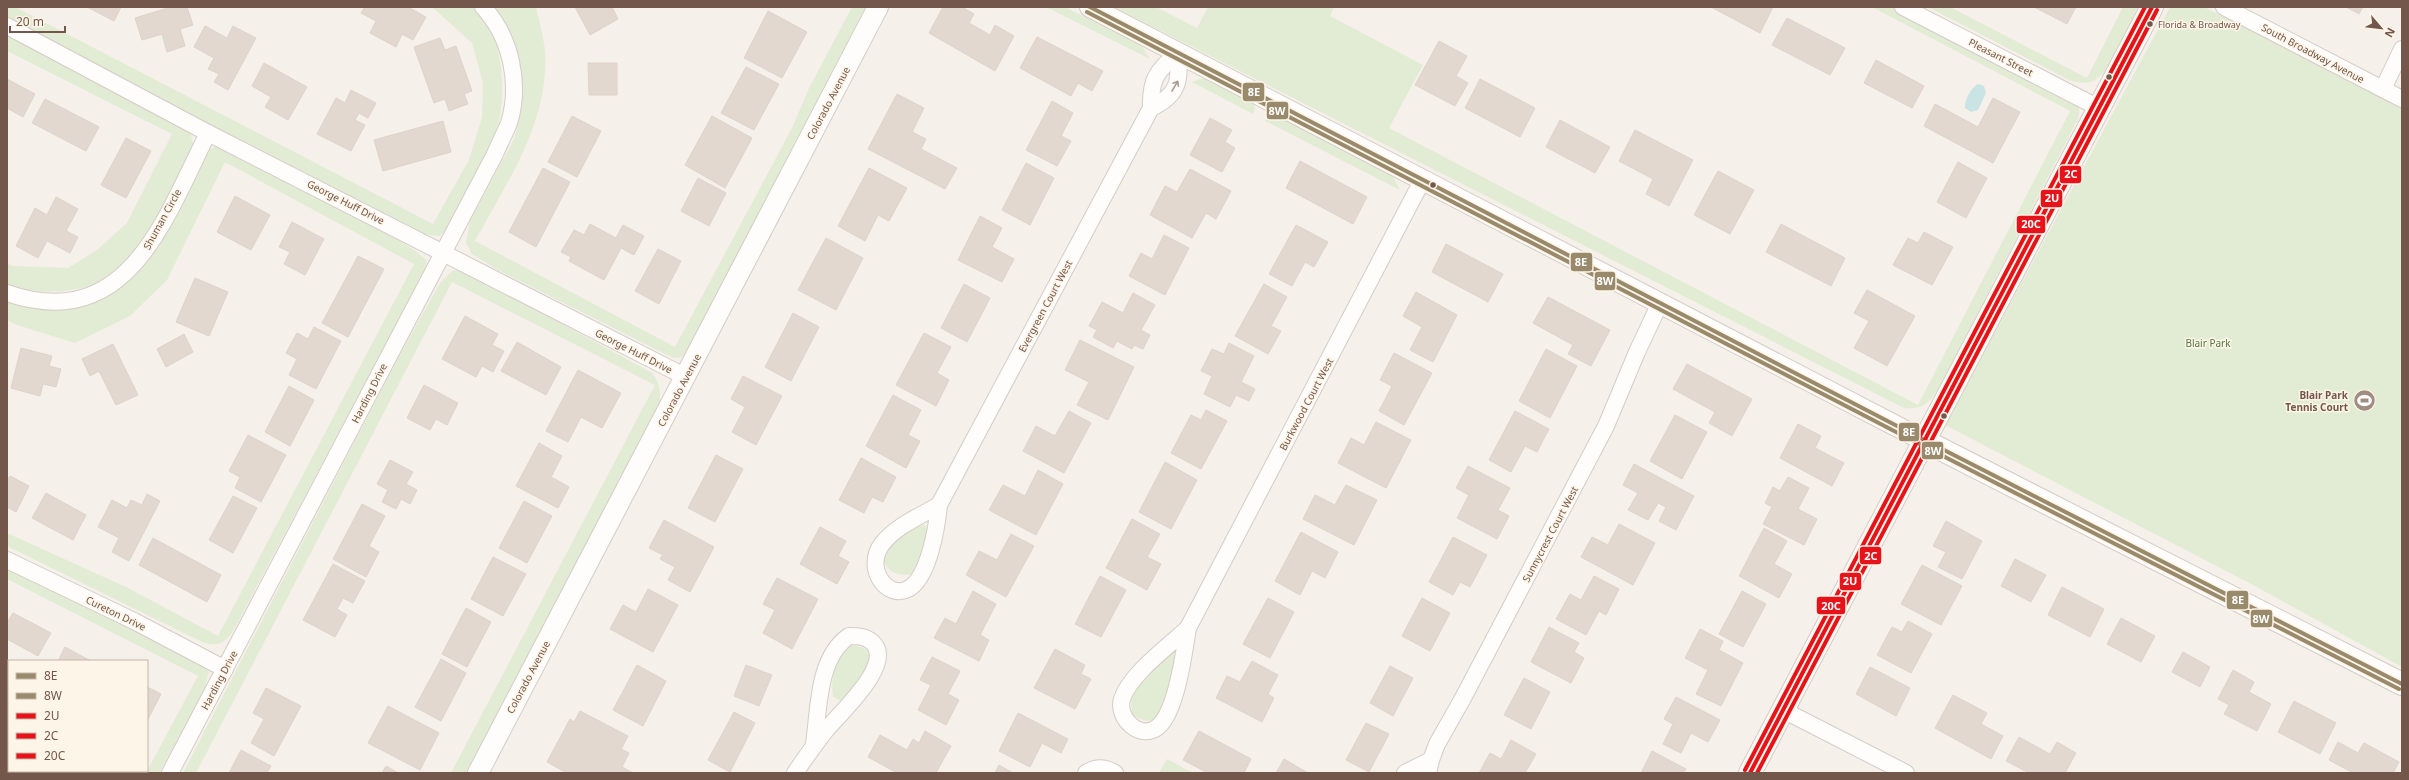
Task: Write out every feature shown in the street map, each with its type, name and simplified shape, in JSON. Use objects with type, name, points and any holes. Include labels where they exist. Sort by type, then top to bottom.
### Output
[{"type":"main road","points":[[1750,773],[1923,440],[2152,7]]},
{"type":"main road","points":[[1923,440],[2402,684]]},
{"type":"street","name":"Harding Drive","points":[[170,773],[442,252],[495,154],[508,123],[514,99],[513,68],[506,44],[496,24],[483,7]]},
{"type":"street","name":"Colorado Avenue","points":[[478,773],[878,7]]},
{"type":"street","points":[[1090,7],[1923,440]]},
{"type":"street","name":"Pleasant Street","points":[[1903,7],[2099,108]]},
{"type":"street","name":"South Broadway Avenue","points":[[2224,7],[2402,99]]},
{"type":"street","name":"George Huff Drive","points":[[7,26],[208,132],[686,377]]},
{"type":"street","points":[[2383,89],[2402,49]]},
{"type":"street","points":[[1151,108],[1167,101],[1179,79],[1178,53]]},
{"type":"street","name":"Evergreen Court West","points":[[939,504],[890,535],[881,546],[875,558],[874,568],[879,578],[888,586],[897,590],[908,589],[918,578],[927,563],[939,504],[1151,108],[1150,90],[1160,68],[1178,53]]},
{"type":"street","name":"Shuman Circle","points":[[7,293],[45,303],[67,302],[92,295],[115,282],[129,270],[148,248],[208,132]]},
{"type":"street","name":"Burkwood Court West","points":[[1188,628],[1132,680],[1122,697],[1120,707],[1124,718],[1132,726],[1139,730],[1151,730],[1159,726],[1169,710],[1182,668],[1188,628],[1423,179]]},
{"type":"street","name":"Sunnycrest Court West","points":[[1405,773],[1429,766],[1437,744],[1463,698],[1606,426],[1660,302]]},
{"type":"street","name":"Cureton Drive","points":[[7,560],[134,621],[225,668]]},
{"type":"street","points":[[795,773],[814,744],[871,678],[877,665],[878,653],[875,645],[868,639],[848,636],[838,644],[829,660],[823,684],[814,744]]},
{"type":"street","points":[[1783,710],[1906,773]]},
{"type":"street","points":[[1086,773],[1097,768],[1108,769],[1115,773]]},
{"type":"green space","points":[[7,7],[15,7],[433,224],[469,160],[482,117],[483,83],[472,43],[432,7],[474,7],[484,18],[492,32],[501,66],[502,102],[496,133],[487,155],[468,190],[460,209],[449,227],[439,236],[421,234],[35,34],[7,16]]},
{"type":"green space","points":[[496,7],[536,7],[543,35],[545,52],[544,78],[540,103],[524,151],[475,241],[675,347],[792,128],[809,88],[852,7],[866,7],[688,350],[682,357],[674,358],[665,354],[498,270],[472,254],[466,243],[470,221],[514,139],[521,112],[513,42]]},
{"type":"green space","points":[[1046,7],[1065,7],[1141,45],[1150,59]]},
{"type":"green space","points":[[1114,7],[1156,7],[1197,28],[1208,7],[1334,7],[1330,16],[1423,65],[1389,128],[1918,405],[2070,111],[1872,7],[1893,7],[2071,97],[2078,107],[2079,115],[1939,388],[1932,398],[1921,407],[1904,408]]},
{"type":"green space","points":[[1928,7],[1950,7],[2087,78],[2123,7],[2138,7],[2106,69],[2093,81],[2085,83],[2071,81]]},
{"type":"green space","name":"Blair Park","points":[[2170,7],[2204,7],[2402,108],[2402,667],[2255,586],[1945,425]]},
{"type":"green space","points":[[7,33],[190,131],[193,149],[191,158],[168,203],[149,235],[129,262],[109,278],[93,285],[56,292],[44,292],[7,285],[7,263],[13,266],[68,268],[97,250],[127,223],[172,134],[7,51]]},
{"type":"green space","points":[[1200,79],[1207,79],[1252,102],[1255,108],[1253,114],[1192,82]]},
{"type":"green space","points":[[1272,115],[1277,115],[1385,171],[1393,177],[1400,190],[1265,121]]},
{"type":"green space","points":[[224,144],[271,168],[413,249],[426,260],[427,266],[232,633],[219,644],[211,644],[202,642],[7,546],[7,533],[126,587],[218,636],[414,264],[225,162],[167,280],[130,316],[75,343],[17,325],[7,320],[7,298],[23,306],[50,309],[132,275],[157,249],[209,149]]},
{"type":"green space","points":[[453,270],[465,271],[652,373],[660,390],[660,403],[466,773],[451,773],[655,385],[452,282],[196,773],[183,773],[398,358],[440,283]]},
{"type":"green space","points":[[920,523],[928,528],[920,564],[912,574],[898,574],[888,568],[883,559],[888,544]]},
{"type":"green space","points":[[7,568],[199,661],[209,671],[204,691],[159,773],[146,773],[148,772],[148,769],[198,676],[7,579]]},
{"type":"green space","points":[[849,645],[862,648],[872,656],[868,674],[842,701],[833,697],[832,685],[835,663]]},
{"type":"green space","points":[[1175,648],[1177,653],[1166,703],[1155,719],[1148,721],[1142,720],[1133,715],[1131,705],[1137,686],[1151,670]]},
{"type":"green space","points":[[1167,759],[1193,773],[1159,773]]},
{"type":"water","points":[[1978,84],[1984,86],[1986,93],[1978,110],[1971,112],[1965,108],[1966,101],[1971,91]]},
{"type":"building","points":[[87,7],[121,7],[114,21]]},
{"type":"building","points":[[171,7],[187,7],[193,25],[180,29],[185,46],[167,52],[162,34],[142,40],[135,18]]},
{"type":"building","points":[[365,7],[408,7],[426,17],[413,40],[402,34],[396,47],[370,33],[376,21],[361,13]]},
{"type":"building","points":[[575,7],[612,7],[618,19],[590,35]]},
{"type":"building","points":[[943,7],[962,7],[974,14],[969,23],[990,35],[995,25],[1014,36],[995,71],[929,33]]},
{"type":"building","points":[[1711,7],[1773,7],[1760,33]]},
{"type":"building","points":[[2034,7],[2076,7],[2067,24]]},
{"type":"building","points":[[2346,7],[2363,7],[2359,14]]},
{"type":"building","points":[[768,11],[807,32],[782,78],[744,58]]},
{"type":"building","points":[[1787,18],[1845,48],[1830,75],[1772,45]]},
{"type":"building","points":[[205,26],[227,38],[233,26],[256,38],[228,90],[214,82],[219,74],[208,69],[214,58],[194,47]]},
{"type":"building","points":[[1037,37],[1103,71],[1092,91],[1078,83],[1071,96],[1020,68]]},
{"type":"building","points":[[440,38],[445,50],[456,46],[472,91],[464,94],[468,104],[449,111],[445,99],[434,103],[414,47]]},
{"type":"building","points":[[1439,41],[1467,56],[1456,76],[1468,83],[1455,106],[1415,85]]},
{"type":"building","points":[[1876,60],[1924,86],[1912,108],[1864,83]]},
{"type":"building","points":[[264,63],[307,87],[288,120],[265,107],[271,97],[252,86]]},
{"type":"building","points":[[588,63],[617,63],[617,95],[589,95]]},
{"type":"building","points":[[746,67],[779,84],[754,130],[721,113]]},
{"type":"building","points":[[7,79],[35,94],[23,117],[7,108]]},
{"type":"building","points":[[1480,79],[1535,108],[1520,137],[1465,108]]},
{"type":"building","points":[[351,90],[376,103],[368,118],[359,113],[355,120],[365,125],[351,151],[317,134],[336,98],[345,103]]},
{"type":"building","points":[[897,94],[924,108],[912,132],[926,139],[921,149],[957,168],[945,189],[868,149]]},
{"type":"building","points":[[1993,98],[2020,112],[1993,163],[1924,126],[1935,104],[1978,127]]},
{"type":"building","points":[[45,99],[99,127],[86,151],[32,123]]},
{"type":"building","points":[[1052,101],[1073,113],[1061,136],[1071,141],[1057,166],[1026,150]]},
{"type":"building","points":[[572,116],[601,131],[577,177],[548,162]]},
{"type":"building","points":[[712,116],[752,138],[725,188],[685,165]]},
{"type":"building","points":[[1210,118],[1232,130],[1225,142],[1235,148],[1222,172],[1190,155]]},
{"type":"building","points":[[1560,120],[1610,147],[1595,173],[1546,147]]},
{"type":"building","points":[[443,121],[451,152],[383,171],[374,140]]},
{"type":"building","points":[[1635,130],[1693,160],[1669,206],[1646,194],[1653,179],[1619,161]]},
{"type":"building","points":[[126,138],[151,151],[126,198],[101,185]]},
{"type":"building","points":[[1300,161],[1367,197],[1353,224],[1286,188]]},
{"type":"building","points":[[1958,162],[1987,178],[1966,218],[1937,202]]},
{"type":"building","points":[[1026,163],[1054,178],[1030,225],[1002,210]]},
{"type":"building","points":[[543,168],[570,182],[536,247],[509,232]]},
{"type":"building","points":[[869,168],[907,188],[889,221],[878,215],[865,241],[838,226]]},
{"type":"building","points":[[1190,169],[1231,191],[1216,219],[1206,213],[1192,238],[1150,215],[1165,186],[1177,192]]},
{"type":"building","points":[[1718,171],[1754,190],[1730,234],[1694,215]]},
{"type":"building","points":[[698,178],[726,193],[709,226],[681,211]]},
{"type":"building","points":[[235,196],[270,215],[251,250],[217,232]]},
{"type":"building","points":[[56,197],[78,209],[66,231],[78,237],[70,253],[47,241],[38,258],[16,246],[35,208],[47,215]]},
{"type":"building","points":[[980,216],[1002,228],[992,247],[1014,259],[1002,282],[958,260]]},
{"type":"building","points":[[292,222],[324,239],[305,275],[284,264],[290,252],[279,247]]},
{"type":"building","points":[[590,224],[616,238],[623,225],[644,236],[634,255],[621,248],[604,280],[569,261],[571,257],[561,252],[574,230],[584,235]]},
{"type":"building","points":[[1781,224],[1845,258],[1831,286],[1766,252]]},
{"type":"building","points":[[1296,225],[1328,242],[1314,267],[1305,262],[1292,286],[1269,274]]},
{"type":"building","points":[[1924,232],[1953,247],[1932,285],[1893,265],[1908,238],[1918,243]]},
{"type":"building","points":[[1164,235],[1189,248],[1165,295],[1129,276],[1141,253],[1152,259]]},
{"type":"building","points":[[826,238],[863,258],[836,310],[798,290]]},
{"type":"building","points":[[1446,244],[1503,274],[1488,302],[1432,272]]},
{"type":"building","points":[[658,249],[681,261],[659,304],[635,291]]},
{"type":"building","points":[[358,256],[384,269],[348,337],[322,323]]},
{"type":"building","points":[[195,278],[228,292],[209,336],[176,322]]},
{"type":"building","points":[[964,284],[990,298],[967,342],[941,328]]},
{"type":"building","points":[[1264,284],[1287,297],[1271,326],[1281,331],[1268,354],[1235,336]]},
{"type":"building","points":[[1867,290],[1915,316],[1887,366],[1854,348],[1869,321],[1854,313]]},
{"type":"building","points":[[1416,292],[1457,315],[1433,362],[1410,350],[1422,327],[1403,316]]},
{"type":"building","points":[[1133,293],[1155,305],[1141,330],[1150,335],[1143,349],[1134,345],[1132,349],[1117,341],[1113,348],[1093,337],[1097,330],[1089,326],[1102,302],[1123,313]]},
{"type":"building","points":[[1548,297],[1610,330],[1591,366],[1568,354],[1573,345],[1533,323]]},
{"type":"building","points":[[793,313],[819,327],[791,381],[765,367]]},
{"type":"building","points":[[465,316],[498,334],[492,345],[504,351],[493,372],[482,366],[476,377],[442,359]]},
{"type":"building","points":[[314,327],[341,341],[316,389],[289,375],[297,359],[286,353],[297,333],[308,339]]},
{"type":"building","points":[[924,333],[951,347],[937,373],[949,380],[936,406],[896,385]]},
{"type":"building","points":[[184,334],[193,352],[166,367],[157,349]]},
{"type":"building","points":[[1080,340],[1134,367],[1108,420],[1077,405],[1089,382],[1065,370]]},
{"type":"building","points":[[517,342],[561,367],[546,395],[501,371]]},
{"type":"building","points":[[1229,343],[1254,356],[1241,382],[1255,389],[1249,401],[1236,395],[1230,407],[1204,394],[1212,376],[1201,371],[1212,349],[1224,354]]},
{"type":"building","points":[[113,344],[138,395],[116,405],[99,371],[90,376],[82,359]]},
{"type":"building","points":[[21,348],[52,356],[49,366],[61,369],[56,387],[43,384],[40,396],[11,388]]},
{"type":"building","points":[[1546,349],[1577,366],[1550,418],[1519,401]]},
{"type":"building","points":[[1394,353],[1432,373],[1404,425],[1379,411],[1392,386],[1380,380]]},
{"type":"building","points":[[1687,364],[1752,399],[1732,436],[1709,423],[1715,412],[1673,389]]},
{"type":"building","points":[[578,370],[621,393],[602,428],[581,417],[568,442],[546,431]]},
{"type":"building","points":[[743,376],[782,396],[756,445],[732,432],[745,407],[731,399]]},
{"type":"building","points":[[424,385],[458,403],[447,425],[436,419],[430,430],[407,418]]},
{"type":"building","points":[[289,386],[314,400],[290,446],[265,432]]},
{"type":"building","points":[[893,395],[921,410],[908,435],[920,441],[906,468],[866,446]]},
{"type":"building","points":[[1206,410],[1227,421],[1201,469],[1171,453],[1191,415],[1201,420]]},
{"type":"building","points":[[1069,411],[1091,423],[1064,473],[1023,451],[1036,426],[1055,436]]},
{"type":"building","points":[[1515,411],[1549,429],[1537,452],[1525,446],[1511,472],[1489,460]]},
{"type":"building","points":[[1675,415],[1707,432],[1682,479],[1650,461]]},
{"type":"building","points":[[1376,422],[1411,440],[1386,488],[1338,463],[1351,438],[1364,445]]},
{"type":"building","points":[[1798,424],[1821,436],[1815,448],[1844,463],[1832,486],[1780,458]]},
{"type":"building","points":[[248,435],[286,455],[261,502],[235,488],[240,477],[229,471]]},
{"type":"building","points":[[539,443],[562,456],[551,477],[569,487],[558,508],[516,486]]},
{"type":"building","points":[[716,455],[743,469],[715,522],[688,508]]},
{"type":"building","points":[[861,458],[896,477],[883,502],[872,497],[864,513],[839,500]]},
{"type":"building","points":[[390,460],[413,472],[406,484],[417,490],[410,504],[401,499],[396,509],[382,502],[388,490],[377,484]]},
{"type":"building","points":[[1165,462],[1197,480],[1171,529],[1139,512]]},
{"type":"building","points":[[1634,464],[1694,496],[1676,530],[1659,521],[1666,507],[1658,503],[1648,520],[1628,510],[1638,493],[1623,485]]},
{"type":"building","points":[[1468,466],[1510,488],[1498,510],[1509,516],[1497,539],[1457,518],[1469,495],[1456,488]]},
{"type":"building","points":[[1038,470],[1063,484],[1036,535],[989,510],[1003,485],[1025,496]]},
{"type":"building","points":[[10,476],[29,486],[16,512],[7,507],[7,481]]},
{"type":"building","points":[[1788,477],[1809,488],[1798,509],[1817,519],[1804,545],[1763,524],[1772,507],[1765,503],[1773,487],[1780,491]]},
{"type":"building","points":[[1346,485],[1377,500],[1354,545],[1303,519],[1315,495],[1335,505]]},
{"type":"building","points":[[46,493],[86,515],[73,540],[32,518]]},
{"type":"building","points":[[147,494],[160,501],[129,561],[112,552],[119,538],[98,527],[112,500],[127,508],[131,500],[142,505]]},
{"type":"building","points":[[233,496],[257,508],[233,553],[209,540]]},
{"type":"building","points":[[524,501],[552,516],[527,563],[499,548]]},
{"type":"building","points":[[362,504],[385,516],[369,546],[379,552],[366,577],[333,559]]},
{"type":"building","points":[[1132,519],[1160,534],[1147,557],[1161,564],[1147,590],[1106,568]]},
{"type":"building","points":[[664,520],[714,547],[690,592],[668,580],[675,567],[660,559],[663,555],[649,548]]},
{"type":"building","points":[[1946,521],[1982,541],[1962,579],[1938,567],[1946,552],[1933,546]]},
{"type":"building","points":[[1619,524],[1655,543],[1633,585],[1581,557],[1592,537],[1608,545]]},
{"type":"building","points":[[820,527],[846,541],[838,556],[849,562],[837,584],[800,564]]},
{"type":"building","points":[[1764,528],[1787,541],[1774,564],[1792,574],[1779,598],[1739,576]]},
{"type":"building","points":[[1301,532],[1338,552],[1325,578],[1312,571],[1300,595],[1275,581]]},
{"type":"building","points":[[1011,534],[1034,546],[1006,597],[966,575],[979,551],[997,560]]},
{"type":"building","points":[[1453,537],[1487,555],[1470,587],[1460,582],[1453,595],[1429,582]]},
{"type":"building","points":[[153,538],[221,575],[207,602],[139,565]]},
{"type":"building","points":[[493,557],[526,574],[503,616],[471,599]]},
{"type":"building","points":[[2015,559],[2046,575],[2031,602],[2001,586]]},
{"type":"building","points":[[333,564],[365,581],[353,603],[343,598],[337,609],[347,615],[335,637],[303,620]]},
{"type":"building","points":[[1922,565],[1962,586],[1941,625],[1901,604]]},
{"type":"building","points":[[1100,576],[1126,590],[1101,637],[1075,624]]},
{"type":"building","points":[[1594,576],[1619,589],[1606,615],[1599,611],[1586,635],[1556,619],[1570,594],[1581,600]]},
{"type":"building","points":[[777,578],[818,599],[792,649],[763,633],[775,610],[763,604]]},
{"type":"building","points":[[2062,587],[2104,609],[2090,637],[2048,615]]},
{"type":"building","points":[[648,589],[678,605],[653,652],[610,629],[623,605],[636,612]]},
{"type":"building","points":[[973,591],[996,604],[980,635],[989,640],[979,661],[934,638],[945,618],[956,624]]},
{"type":"building","points":[[1742,591],[1766,604],[1743,647],[1719,634]]},
{"type":"building","points":[[1268,598],[1294,612],[1270,658],[1243,644]]},
{"type":"building","points":[[1422,598],[1450,613],[1430,651],[1402,636]]},
{"type":"building","points":[[466,608],[491,622],[467,667],[442,654]]},
{"type":"building","points":[[13,613],[51,633],[38,656],[7,639],[7,623]]},
{"type":"building","points":[[2121,618],[2155,636],[2141,662],[2107,644]]},
{"type":"building","points":[[1908,621],[1932,634],[1911,673],[1877,655],[1892,627],[1902,632]]},
{"type":"building","points":[[1549,627],[1579,643],[1574,652],[1584,658],[1571,683],[1531,662]]},
{"type":"building","points":[[1700,629],[1723,641],[1719,650],[1743,663],[1721,706],[1696,694],[1708,670],[1685,658]]},
{"type":"building","points":[[65,647],[89,660],[58,660]]},
{"type":"building","points":[[1055,649],[1085,665],[1081,674],[1091,679],[1075,709],[1034,688]]},
{"type":"building","points":[[2183,652],[2210,667],[2200,687],[2172,672]]},
{"type":"building","points":[[932,657],[960,671],[948,694],[959,700],[946,725],[918,710],[931,685],[920,680]]},
{"type":"building","points":[[441,659],[466,673],[441,721],[415,707]]},
{"type":"building","points":[[1252,661],[1278,675],[1268,694],[1274,698],[1262,722],[1216,698],[1227,676],[1240,682]]},
{"type":"building","points":[[637,665],[666,681],[643,726],[613,710]]},
{"type":"building","points":[[746,665],[772,675],[759,706],[734,696]]},
{"type":"building","points":[[1390,666],[1413,678],[1393,716],[1370,703]]},
{"type":"building","points":[[1870,667],[1910,688],[1896,716],[1856,694]]},
{"type":"building","points":[[2233,670],[2254,682],[2249,692],[2271,704],[2257,731],[2224,714],[2229,705],[2218,699]]},
{"type":"building","points":[[1524,678],[1550,692],[1531,729],[1504,715]]},
{"type":"building","points":[[148,688],[161,694],[148,719]]},
{"type":"building","points":[[266,688],[301,706],[274,756],[251,743],[264,719],[253,713]]},
{"type":"building","points":[[1953,695],[1987,713],[1981,724],[2003,736],[1991,759],[1935,728]]},
{"type":"building","points":[[1676,697],[1720,720],[1708,742],[1691,733],[1681,753],[1663,744],[1673,724],[1664,719]]},
{"type":"building","points":[[2294,701],[2336,723],[2320,754],[2278,732]]},
{"type":"building","points":[[388,706],[439,733],[420,770],[368,743]]},
{"type":"building","points":[[580,711],[628,736],[621,749],[629,753],[622,767],[633,773],[567,773],[547,762],[570,719],[574,722]]},
{"type":"building","points":[[734,712],[755,723],[730,772],[708,760]]},
{"type":"building","points":[[1018,713],[1068,739],[1061,753],[1042,743],[1030,767],[999,751]]},
{"type":"building","points":[[1366,723],[1389,734],[1369,772],[1346,760]]},
{"type":"building","points":[[925,731],[951,746],[936,773],[897,773],[868,757],[880,735],[907,750],[913,739],[919,743]]},
{"type":"building","points":[[1199,731],[1251,759],[1244,773],[1208,773],[1183,760]]},
{"type":"building","points":[[2019,737],[2050,754],[2057,742],[2076,753],[2065,773],[2029,773],[2006,761]]},
{"type":"building","points":[[1511,740],[1536,754],[1525,773],[1479,773],[1490,753],[1501,759]]},
{"type":"building","points":[[2338,742],[2358,753],[2364,743],[2399,762],[2393,773],[2353,773],[2329,760]]},
{"type":"building","points":[[241,750],[271,766],[267,773],[229,773]]},
{"type":"building","points":[[1652,751],[1686,769],[1683,773],[1641,773]]},
{"type":"building","points":[[1284,759],[1308,773],[1276,773]]},
{"type":"building","points":[[999,765],[1013,773],[995,773]]},
{"type":"building","points":[[386,766],[398,773],[382,773]]},
{"type":"building","points":[[50,772],[122,772],[121,773]]},
{"type":"transit line","name":"8E","points":[[1090,7],[1901,428],[2402,684]]},
{"type":"transit line","name":"20C","points":[[1745,770],[2145,7]]},
{"type":"transit line","name":"2U","points":[[1750,773],[2152,7]]},
{"type":"transit line","name":"2C","points":[[1757,773],[2157,10]]},
{"type":"transit line","name":"8W","points":[[1087,12],[1898,433],[2399,689]]},
{"type":"place","name":"Florida & Broadway","points":[[2150,24]]},
{"type":"place","name":"Blair Park Tennis Court","points":[[2364,401]]}]
